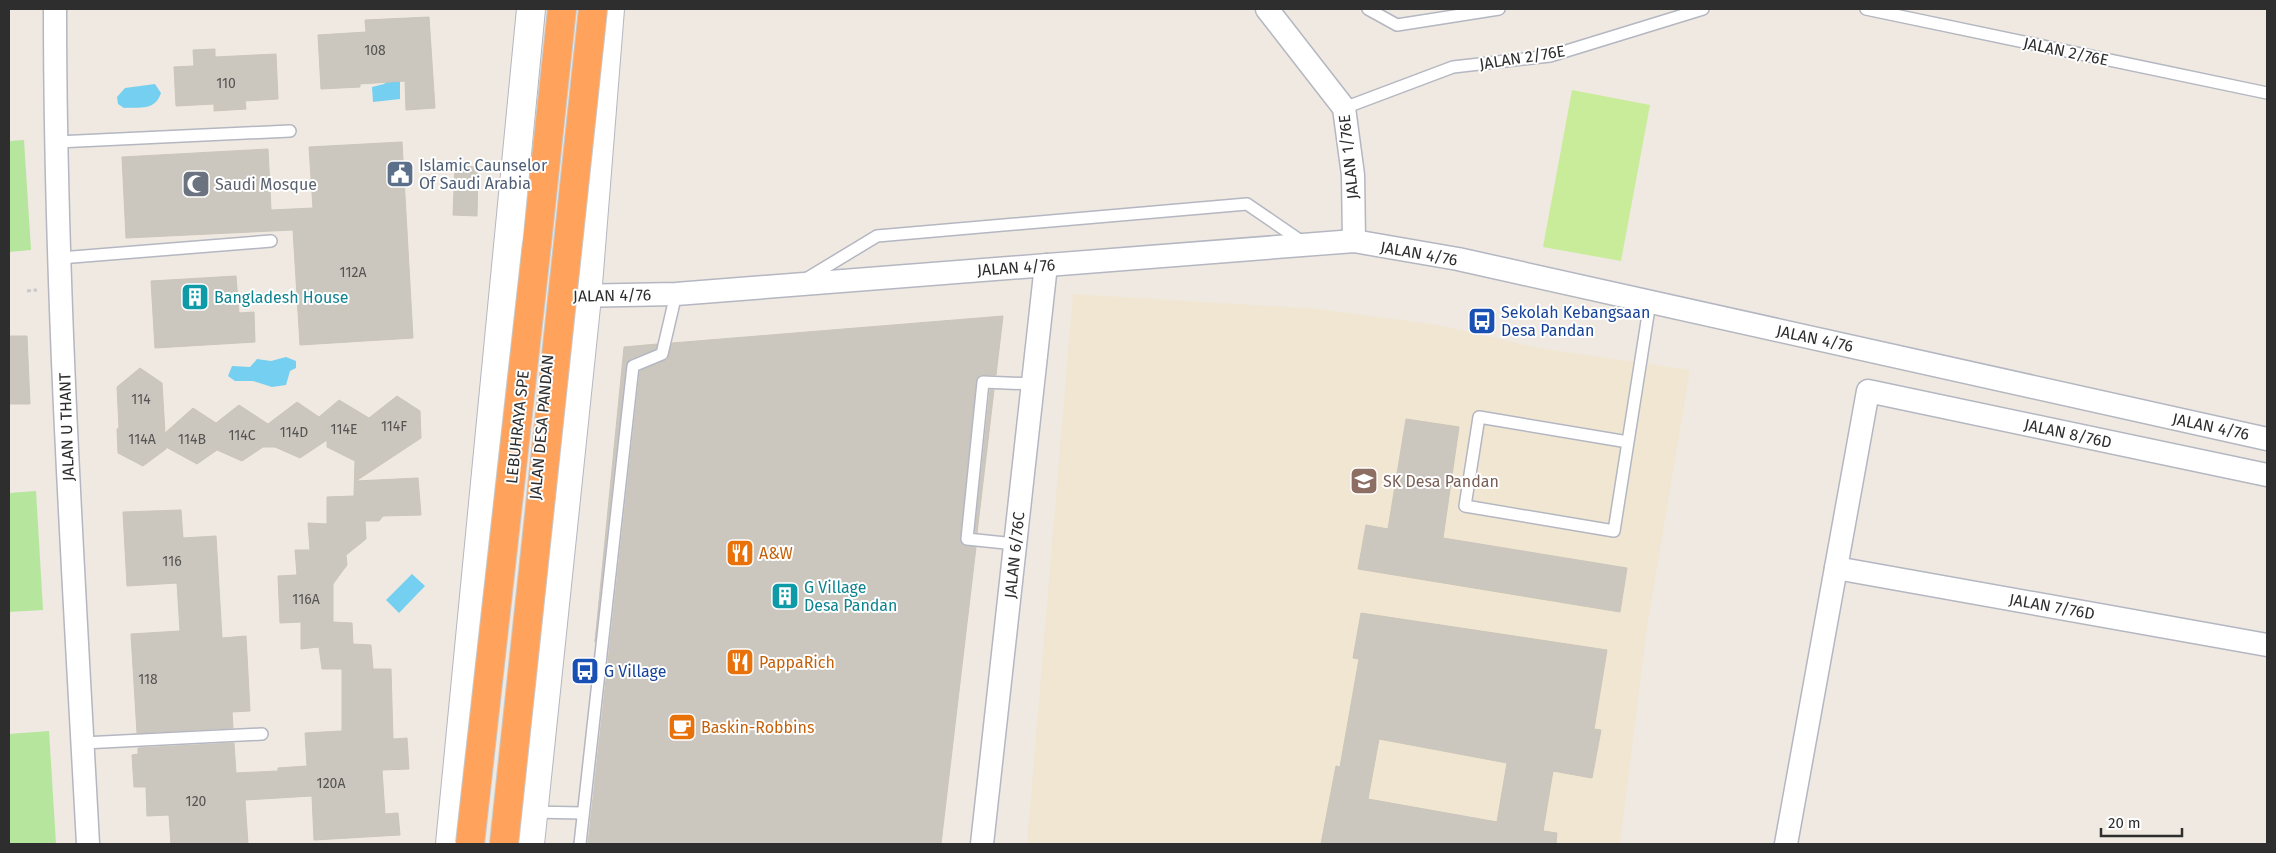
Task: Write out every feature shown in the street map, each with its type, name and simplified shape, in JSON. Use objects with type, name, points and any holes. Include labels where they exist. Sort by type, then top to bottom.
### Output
[{"type":"highway","name":"LEBUHRAYA SPE","points":[[470,844],[562,9]]},
{"type":"highway","name":"LEBUHRAYA SPE","points":[[504,844],[593,9]]},
{"type":"street","name":"JALAN U THANT","points":[[55,9],[60,258],[68,476],[88,844]]},
{"type":"street","points":[[450,844],[531,9]]},
{"type":"street","name":"JALAN DESA PANDAN","points":[[494,844],[531,534],[583,9]]},
{"type":"street","name":"JALAN DESA PANDAN","points":[[530,844],[588,297],[610,9]]},
{"type":"street","name":"JALAN 1/76E","points":[[1267,9],[1344,108],[1353,175],[1354,241]]},
{"type":"street","points":[[517,142],[513,267],[518,285],[528,295]]},
{"type":"street","name":"JALAN 4/76","points":[[554,296],[588,297],[676,294],[1354,241],[1458,259],[2267,439]]},
{"type":"street","name":"JALAN 6/76C","points":[[982,844],[1046,265]]},
{"type":"street","points":[[486,473],[506,383],[514,308],[521,297],[528,295],[554,296]]},
{"type":"street","name":"JALAN 8/76D","points":[[1836,568],[1868,391],[2267,475]]},
{"type":"street","points":[[1786,844],[1836,568]]},
{"type":"street","name":"JALAN 7/76D","points":[[1836,568],[2267,644]]},
{"type":"lane","points":[[1368,9],[1397,25],[1499,9]]},
{"type":"lane","name":"JALAN 2/76E","points":[[1344,108],[1453,67],[1550,56],[1703,9]]},
{"type":"lane","name":"JALAN 2/76E","points":[[1866,9],[2267,93]]},
{"type":"lane","points":[[57,142],[290,130]]},
{"type":"lane","points":[[796,284],[877,236],[1247,204],[1307,245]]},
{"type":"lane","points":[[60,258],[271,241]]},
{"type":"lane","points":[[580,844],[633,366],[662,354],[676,294]]},
{"type":"lane","points":[[1628,442],[1478,417],[1465,506],[1614,531],[1628,442],[1650,302]]},
{"type":"lane","points":[[1015,544],[967,539],[983,382],[1033,384]]},
{"type":"lane","points":[[82,744],[262,734]]},
{"type":"lane","points":[[532,812],[582,814]]},
{"type":"shaded area","name":"SK Desa Pandan","points":[[1073,294],[1318,309],[1438,325],[1538,348],[1690,370],[1646,633],[1620,844],[1027,844]]},
{"type":"green space","points":[[1572,90],[1650,105],[1621,261],[1543,247]]},
{"type":"green space","points":[[24,140],[31,250],[9,252],[9,141]]},
{"type":"green space","points":[[36,491],[43,610],[9,612],[9,493]]},
{"type":"green space","points":[[49,731],[56,844],[9,844],[9,734]]},
{"type":"water","points":[[400,71],[400,99],[373,102],[372,87],[384,84]]},
{"type":"water","points":[[155,84],[161,93],[155,103],[141,108],[124,108],[118,104],[117,97],[125,88]]},
{"type":"water","points":[[286,357],[296,361],[296,368],[290,371],[286,385],[272,387],[253,381],[235,381],[228,376],[232,366],[250,367],[257,359],[271,361]]},
{"type":"water","points":[[412,574],[425,586],[399,613],[386,600]]},
{"type":"building","points":[[429,17],[435,108],[406,110],[405,81],[360,84],[360,87],[321,89],[318,35],[366,32],[365,20]]},
{"type":"building","points":[[215,49],[215,57],[276,54],[278,99],[245,101],[246,109],[214,111],[214,104],[176,106],[174,67],[194,66],[193,50]]},
{"type":"building","points":[[402,142],[413,338],[300,345],[293,230],[126,238],[122,157],[268,149],[271,210],[313,208],[309,147]]},
{"type":"building","points":[[455,166],[478,167],[477,216],[453,215]]},
{"type":"building","name":"Bangladesh House","points":[[236,276],[239,313],[254,312],[255,342],[155,348],[151,281]]},
{"type":"building","name":"G Village Desa Pandan","points":[[1003,316],[996,375],[980,375],[976,381],[960,538],[963,545],[976,547],[941,844],[588,844],[640,371],[667,359],[672,343]]},
{"type":"building","points":[[9,336],[27,336],[30,404],[9,404]]},
{"type":"building","points":[[657,344],[656,349],[630,359],[626,365],[595,642],[624,347]]},
{"type":"building","points":[[140,368],[162,383],[165,433],[193,408],[216,423],[239,405],[268,424],[297,402],[319,417],[339,400],[369,418],[397,396],[420,411],[421,438],[356,481],[418,478],[421,515],[383,516],[379,521],[365,521],[366,539],[346,555],[347,565],[333,584],[333,622],[352,623],[353,644],[371,645],[373,669],[391,669],[393,739],[407,738],[409,769],[382,770],[385,814],[398,813],[400,835],[314,840],[312,796],[245,800],[248,844],[171,844],[169,815],[147,816],[146,787],[134,787],[132,755],[138,754],[138,748],[234,743],[236,773],[278,771],[278,768],[307,766],[305,733],[342,731],[342,669],[322,669],[319,647],[301,649],[301,622],[280,623],[278,576],[297,575],[295,550],[310,550],[308,523],[327,524],[327,497],[354,496],[355,461],[327,447],[327,440],[300,458],[275,447],[263,447],[242,461],[217,450],[197,464],[166,447],[166,449],[143,466],[118,453],[117,429],[119,428],[117,387]]},
{"type":"building","points":[[990,390],[994,390],[977,533],[975,532]]},
{"type":"building","points":[[1406,419],[1459,427],[1443,538],[1627,568],[1620,612],[1358,569],[1366,525],[1388,529]]},
{"type":"building","points":[[181,510],[183,538],[216,536],[222,638],[246,636],[250,711],[232,712],[233,728],[137,733],[131,634],[180,631],[177,583],[127,586],[123,512]]},
{"type":"building","points":[[1361,613],[1607,650],[1594,729],[1601,730],[1592,778],[1553,771],[1543,831],[1557,833],[1556,844],[1321,844],[1336,766],[1340,767],[1359,659],[1353,658]],"holes":[[[1379,739],[1507,763],[1497,822],[1368,799]]]},
{"type":"place","name":"Islamic Caunselor Of Saudi Arabia","points":[[400,174]]},
{"type":"place","name":"Saudi Mosque","points":[[196,184]]},
{"type":"place","name":"Bangladesh House","points":[[195,297]]},
{"type":"place","name":"Sekolah Kebangsaan Desa Pandan","points":[[1482,321]]},
{"type":"place","name":"SK Desa Pandan","points":[[1364,481]]},
{"type":"place","name":"A&W","points":[[740,553]]},
{"type":"place","name":"G Village Desa Pandan","points":[[785,596]]},
{"type":"place","name":"PappaRich","points":[[740,662]]},
{"type":"place","name":"G Village","points":[[585,671]]},
{"type":"place","name":"Baskin-Robbins","points":[[682,727]]}]
